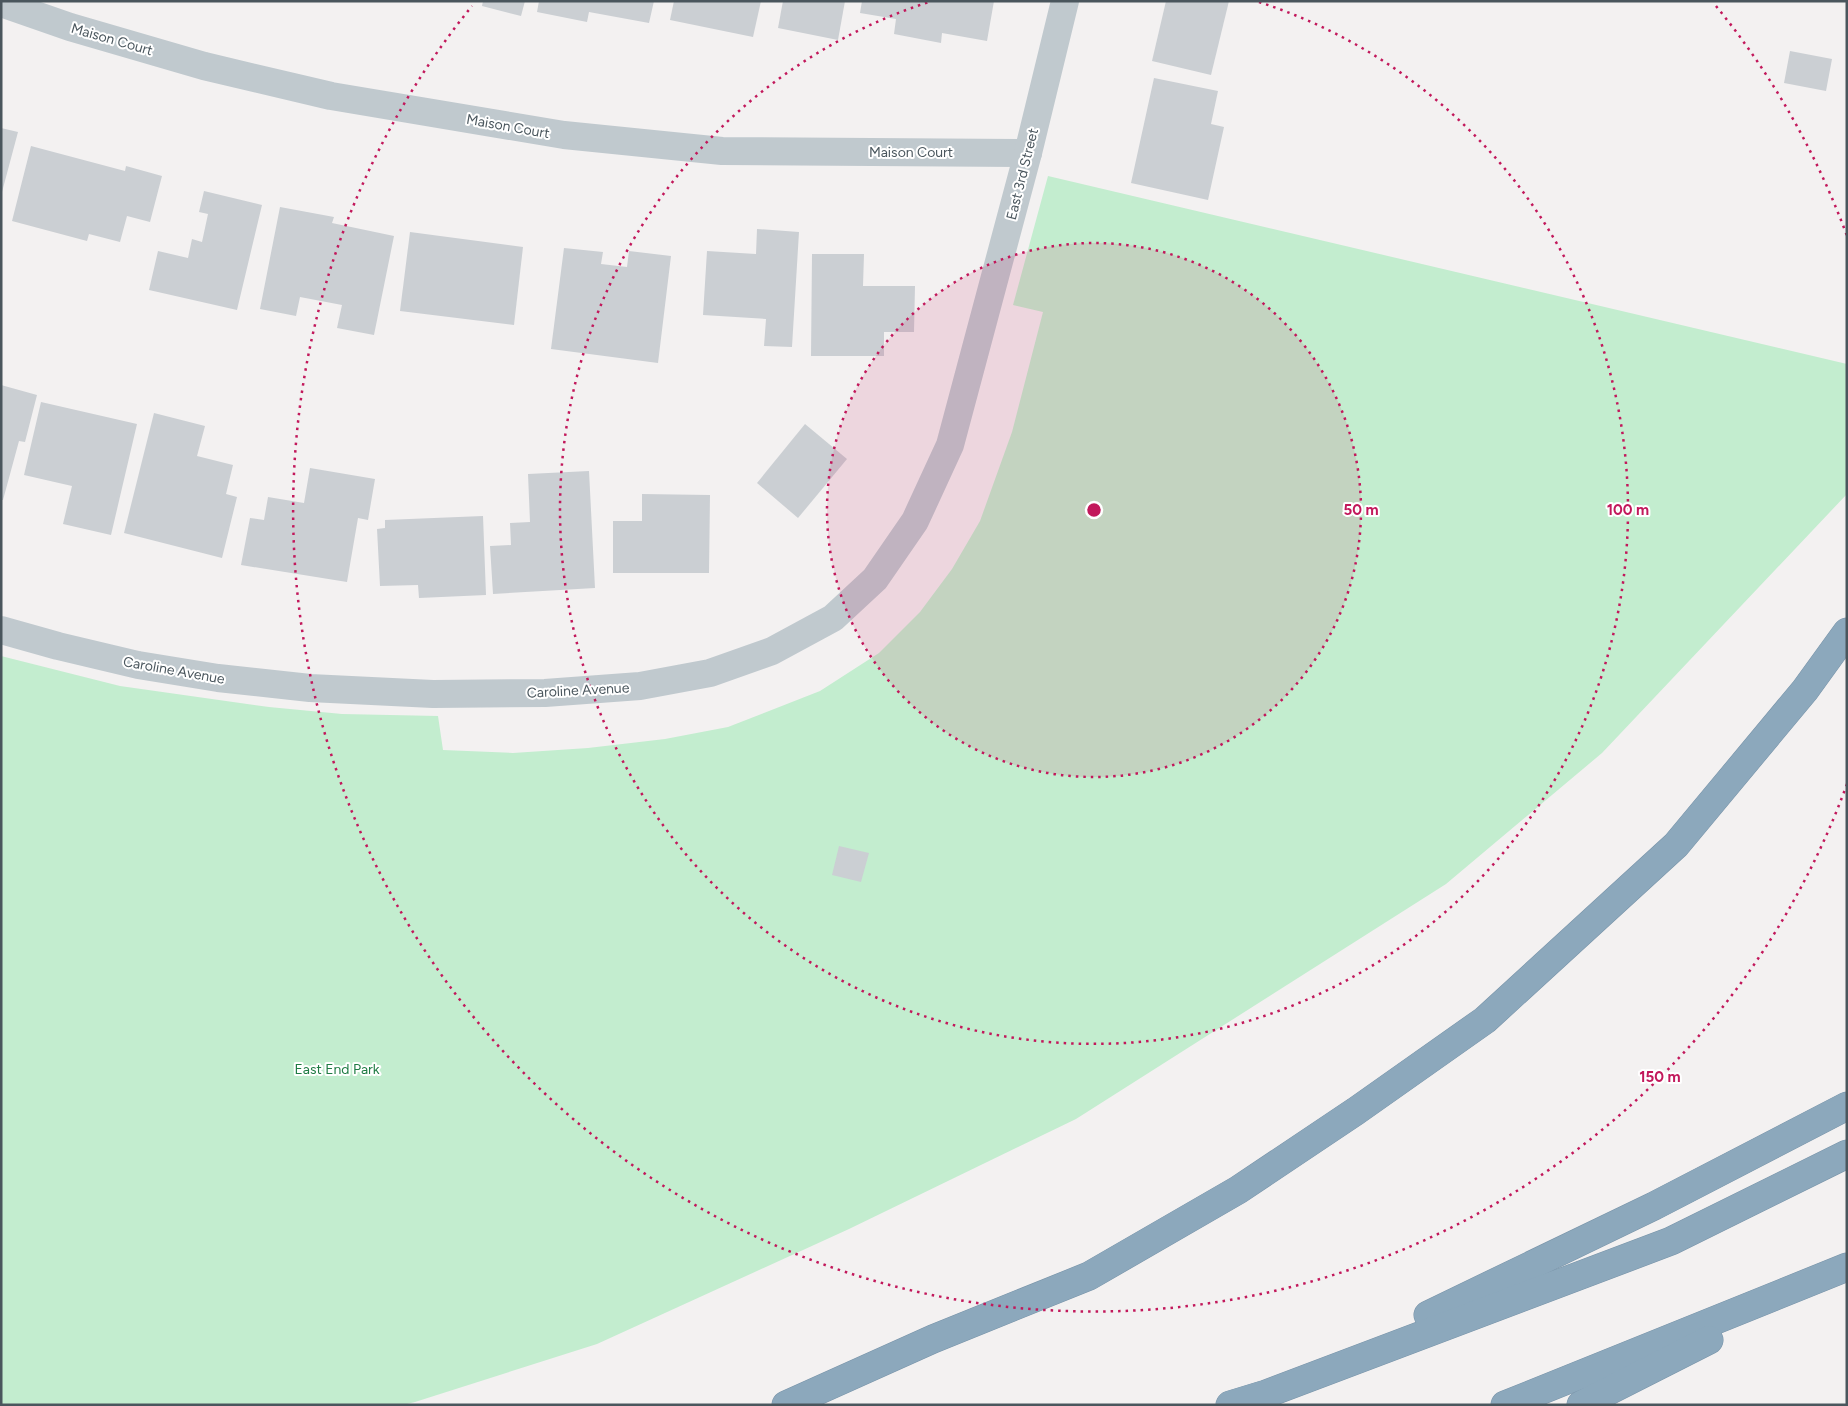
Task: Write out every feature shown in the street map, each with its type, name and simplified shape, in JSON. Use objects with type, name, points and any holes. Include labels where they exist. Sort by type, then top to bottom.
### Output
[{"type":"highway","points":[[786,1405],[933,1339],[1090,1276],[1238,1190],[1356,1111],[1485,1020],[1676,845],[1805,690],[1847,632]]},
{"type":"highway","points":[[1266,1394],[1654,1206],[1847,1106]]},
{"type":"highway","points":[[1230,1405],[1266,1394],[1670,1240],[1847,1154]]},
{"type":"highway","points":[[1505,1405],[1847,1268]]},
{"type":"highway","points":[[1581,1405],[1847,1268]]},
{"type":"street","name":"East 3rd Street","points":[[977,346],[1028,153],[1065,1]]},
{"type":"street","name":"Maison Court","points":[[1,3],[70,27],[231,72],[331,96],[564,135],[722,151],[1028,153]]},
{"type":"street","name":"Caroline Avenue","points":[[1,630],[138,665],[218,678],[310,688],[433,694],[545,693],[640,686],[710,673],[772,651],[833,618],[875,580],[915,521],[950,445],[977,346]]},
{"type":"green space","name":"East End Park","points":[[1048,176],[1847,364],[1847,494],[1602,753],[1446,884],[1076,1119],[849,1229],[597,1344],[415,1402],[403,1405],[1,1405],[1,656],[120,686],[269,707],[342,714],[438,716],[443,750],[513,753],[588,748],[665,739],[728,727],[820,691],[879,653],[920,612],[952,569],[980,521],[1012,432],[1043,312],[1013,305]]},
{"type":"building","points":[[483,1],[525,1],[521,16],[482,6]]},
{"type":"building","points":[[539,1],[654,1],[649,23],[589,12],[587,22],[537,12]]},
{"type":"building","points":[[674,1],[761,1],[753,37],[670,20]]},
{"type":"building","points":[[783,1],[845,1],[838,40],[778,28]]},
{"type":"building","points":[[862,1],[994,1],[987,41],[942,33],[941,43],[894,34],[896,19],[860,13]]},
{"type":"building","points":[[1166,1],[1229,1],[1211,75],[1152,61]]},
{"type":"building","points":[[1790,51],[1832,59],[1826,91],[1784,83]]},
{"type":"building","points":[[1154,78],[1218,91],[1211,124],[1224,127],[1208,200],[1131,183]]},
{"type":"building","points":[[1,128],[18,132],[2,192],[1,192]]},
{"type":"building","points":[[31,146],[125,171],[126,166],[162,176],[150,222],[127,216],[120,242],[89,234],[87,241],[12,221]]},
{"type":"building","points":[[204,191],[262,205],[237,310],[149,290],[158,251],[188,258],[192,239],[202,242],[208,214],[199,212]]},
{"type":"building","points":[[280,207],[334,217],[332,223],[394,236],[374,335],[337,328],[342,305],[300,297],[296,316],[260,309]]},
{"type":"building","points":[[757,229],[799,232],[792,347],[764,346],[766,319],[703,315],[707,251],[756,254]]},
{"type":"building","points":[[410,232],[523,247],[514,325],[400,311]]},
{"type":"building","points":[[564,248],[603,252],[601,264],[627,267],[629,251],[671,256],[658,363],[551,349]]},
{"type":"building","points":[[812,254],[864,254],[863,286],[915,286],[914,332],[884,332],[884,356],[811,356]]},
{"type":"building","points":[[1,385],[37,395],[25,442],[19,441],[3,500],[1,500]]},
{"type":"building","points":[[41,402],[137,424],[111,535],[63,524],[72,486],[24,475]]},
{"type":"building","points":[[154,413],[205,426],[197,456],[233,465],[226,494],[237,497],[222,558],[124,533]]},
{"type":"building","points":[[805,424],[847,459],[798,518],[757,483]]},
{"type":"building","points":[[310,468],[375,479],[368,520],[358,518],[347,582],[241,565],[250,518],[264,520],[268,497],[304,503]]},
{"type":"building","points":[[589,471],[595,588],[493,594],[490,546],[511,545],[510,523],[530,522],[528,474]]},
{"type":"building","points":[[642,494],[710,495],[709,573],[613,573],[613,521],[642,521]]},
{"type":"building","points":[[483,516],[486,595],[419,598],[418,585],[380,586],[377,529],[385,528],[385,520]]},
{"type":"building","points":[[839,846],[869,853],[861,882],[832,875]]}]
